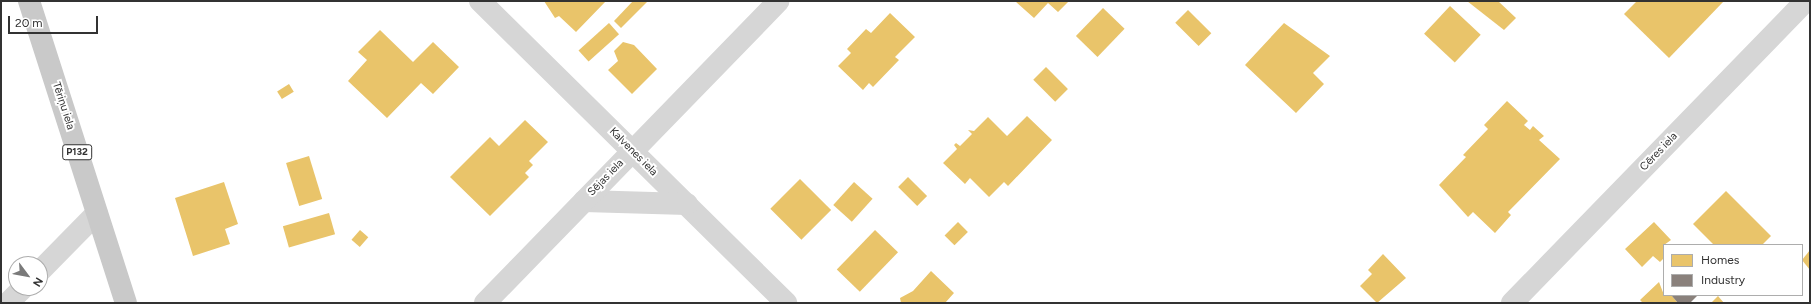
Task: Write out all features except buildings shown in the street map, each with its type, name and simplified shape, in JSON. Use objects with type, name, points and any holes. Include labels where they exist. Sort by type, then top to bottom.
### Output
[{"type":"main road","name":"Tēriņu iela","points":[[29,1],[126,303]]},
{"type":"street","name":"Kalvenes iela","points":[[480,1],[786,303]]},
{"type":"street","name":"Sējas iela","points":[[485,303],[779,1]]},
{"type":"street","name":"Cēres iela","points":[[1512,303],[1806,1]]},
{"type":"street","points":[[584,201],[687,204]]},
{"type":"street","points":[[48,263],[97,213]]}]
